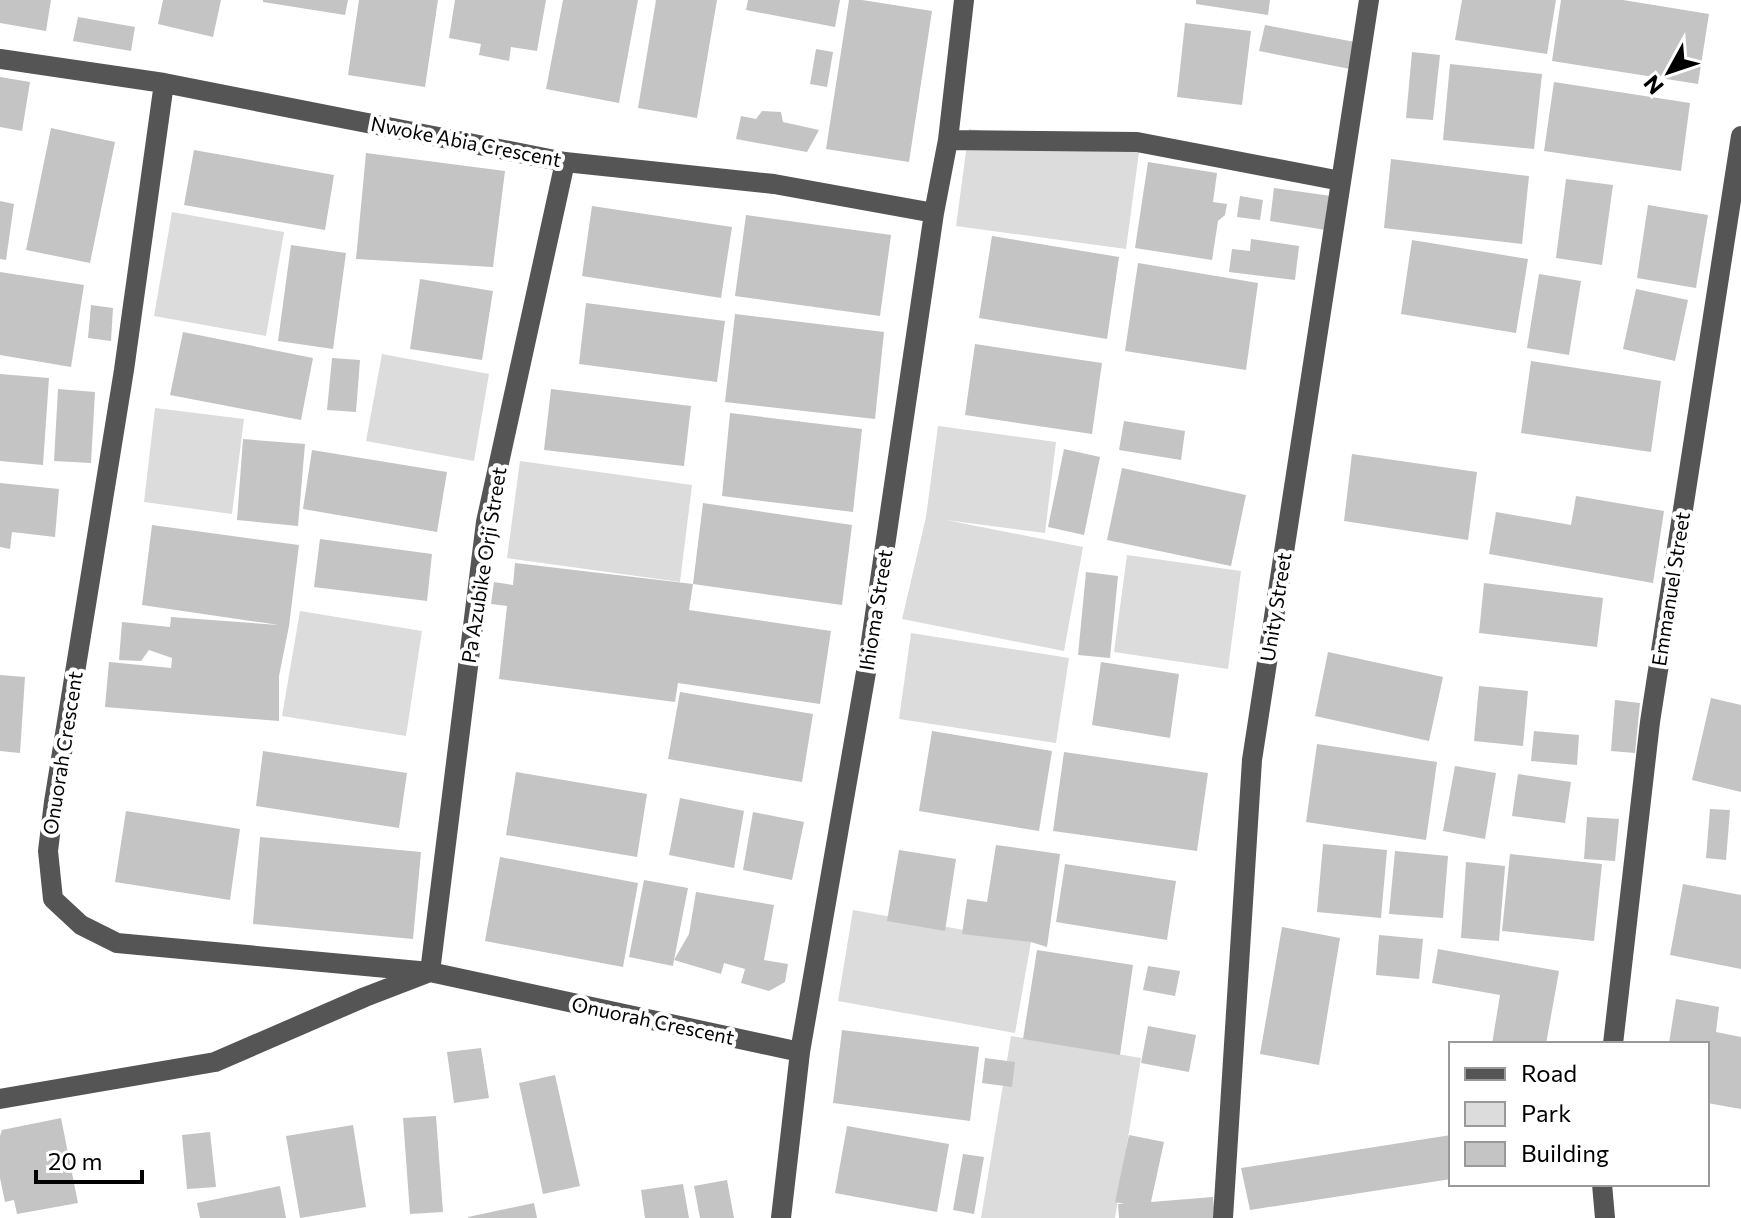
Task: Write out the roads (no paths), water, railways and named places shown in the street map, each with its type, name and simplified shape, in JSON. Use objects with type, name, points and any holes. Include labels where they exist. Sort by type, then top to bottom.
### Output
[{"type":"street","name":"Ihioma Street","points":[[781,1218],[800,1052],[869,655],[934,213],[948,140],[964,0]]},
{"type":"street","name":"Unity Street","points":[[1223,1218],[1252,760],[1369,0]]},
{"type":"street","name":"Nwoke Abia Crescent","points":[[0,59],[164,83],[565,162],[774,184],[934,213]]},
{"type":"street","name":"Onuorah Crescent","points":[[164,83],[124,370],[54,802],[48,851],[53,899],[81,925],[117,943],[430,972],[800,1052]]},
{"type":"street","name":"Emmanuel Street","points":[[1613,1042],[1650,722],[1741,136]]},
{"type":"street","points":[[948,140],[1137,142],[1341,181]]},
{"type":"street","name":"Pa Azubike Orji Street","points":[[430,972],[486,522],[565,162]]},
{"type":"street","points":[[0,1099],[215,1062],[430,972]]},
{"type":"street","points":[[1602,1186],[1605,1218]]}]
